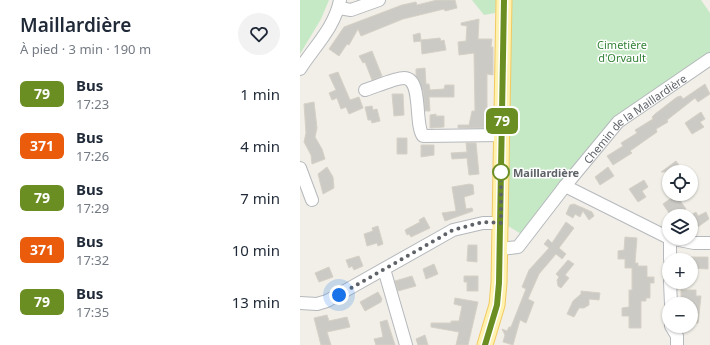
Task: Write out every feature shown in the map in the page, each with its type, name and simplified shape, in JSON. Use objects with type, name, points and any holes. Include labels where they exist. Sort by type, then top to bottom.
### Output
[{"type":"main road","points":[[485,345],[497,305],[501,228],[504,0]]},
{"type":"street","points":[[300,69],[320,42],[339,4],[351,10],[379,0]]},
{"type":"street","name":"Chemin de la Maillardière","points":[[500,249],[518,247],[565,186],[618,122],[710,59]]},
{"type":"street","points":[[365,90],[404,78],[411,80],[414,84],[416,96],[418,128],[423,136],[502,134]]},
{"type":"street","points":[[300,168],[312,200]]},
{"type":"street","points":[[565,186],[662,234]]},
{"type":"street","points":[[300,303],[317,304],[327,301],[453,230],[483,222],[501,228]]},
{"type":"street","points":[[698,243],[710,243]]},
{"type":"street","points":[[384,269],[406,345]]},
{"type":"street","points":[[675,333],[677,336],[677,345]]},
{"type":"green space","points":[[300,0],[329,0],[321,19],[300,54]]},
{"type":"green space","points":[[472,0],[496,0],[495,13],[484,15]]},
{"type":"green space","name":"Cimetière d'Orvault","points":[[510,0],[701,0],[710,13],[710,53],[647,94],[613,121],[598,136],[571,169],[523,235],[508,226],[511,59]]},
{"type":"building","points":[[437,0],[455,0],[457,8],[445,11],[444,9],[403,19],[361,36],[358,29],[349,45],[347,44],[339,56],[329,49],[344,27],[402,5],[416,2],[417,5]]},
{"type":"building","points":[[479,19],[478,39],[492,39],[491,47],[493,47],[493,75],[487,74],[487,128],[458,128],[458,125],[469,125],[472,111],[475,111],[474,53],[459,55],[458,42],[466,41],[467,26],[461,25],[461,23]]},
{"type":"building","points":[[420,33],[421,40],[440,38],[441,41],[444,40],[446,50],[422,54],[421,41],[414,42],[413,35]]},
{"type":"building","points":[[372,51],[382,76],[372,80],[365,62],[363,63],[359,56]]},
{"type":"building","points":[[425,68],[426,84],[429,84],[430,90],[444,89],[445,85],[454,85],[454,97],[429,97],[430,111],[425,111],[423,91],[416,76],[416,69]]},
{"type":"building","points":[[338,72],[350,100],[359,97],[363,108],[349,114],[346,107],[341,109],[337,98],[332,100],[329,93],[336,90],[329,75]]},
{"type":"building","points":[[705,84],[710,94],[698,102],[695,98],[667,120],[668,122],[656,129],[657,132],[630,151],[632,153],[613,165],[607,156],[623,146],[621,143],[637,133],[635,130],[653,119],[652,117],[655,114],[677,97],[681,96],[683,99]]},
{"type":"building","points":[[392,94],[403,94],[404,115],[394,116]]},
{"type":"building","points":[[314,102],[317,128],[315,137],[322,149],[325,159],[312,164],[311,155],[304,142],[306,133],[304,104]]},
{"type":"building","points":[[372,106],[373,110],[377,109],[380,121],[372,123],[371,120],[368,120],[365,107]]},
{"type":"building","points":[[701,112],[705,119],[700,122],[704,127],[692,134],[685,123]]},
{"type":"building","points":[[436,114],[436,116],[444,116],[444,127],[430,128],[430,115]]},
{"type":"building","points":[[397,138],[407,138],[407,154],[397,154]]},
{"type":"building","points":[[466,143],[476,143],[479,174],[469,175],[467,158],[452,159],[451,153],[467,152]]},
{"type":"building","points":[[421,145],[434,145],[434,155],[421,157]]},
{"type":"building","points":[[676,161],[679,165],[671,165]]},
{"type":"building","points":[[327,167],[333,177],[334,188],[323,194],[318,174]]},
{"type":"building","points":[[608,167],[614,176],[600,185],[595,177]]},
{"type":"building","points":[[644,180],[648,187],[642,191],[646,197],[638,202],[629,189]]},
{"type":"building","points":[[470,184],[473,185],[474,194],[464,197],[466,209],[472,208],[473,211],[445,221],[442,213],[456,211],[452,187]]},
{"type":"building","points":[[667,201],[680,201],[686,209],[666,209],[663,204]]},
{"type":"building","points":[[574,204],[592,212],[594,216],[589,220],[583,211],[580,217],[575,214],[573,218],[566,214],[570,205]]},
{"type":"building","points":[[706,212],[709,219],[698,227],[698,216]]},
{"type":"building","points":[[424,217],[430,228],[411,237],[409,234],[407,235],[405,230],[420,222],[419,220]]},
{"type":"building","points":[[566,222],[574,228],[559,248],[566,254],[562,259],[556,254],[539,274],[528,299],[534,302],[526,323],[520,320],[513,345],[503,342],[505,335],[502,329],[507,331],[509,327],[511,327],[526,289],[522,287],[529,270],[549,248],[544,244],[548,239],[552,243]]},
{"type":"building","points":[[378,226],[383,244],[378,246],[377,243],[367,246],[364,234],[373,231],[372,228]]},
{"type":"building","points":[[625,237],[637,238],[635,263],[638,263],[638,266],[647,266],[647,277],[654,277],[654,283],[650,283],[650,298],[646,298],[646,301],[641,301],[641,328],[629,328],[629,316],[622,316],[622,308],[629,307],[629,290],[632,290],[632,268],[625,268],[625,259],[618,259],[618,251],[624,250]]},
{"type":"building","points":[[468,245],[477,245],[477,262],[467,261]]},
{"type":"building","points":[[359,256],[363,266],[354,270],[352,266],[349,268],[346,260]]},
{"type":"building","points":[[698,257],[708,257],[708,269],[698,268]]},
{"type":"building","points":[[568,260],[574,264],[565,275],[569,278],[561,288],[558,286],[557,280],[559,277],[556,274]]},
{"type":"building","points":[[434,264],[438,274],[426,279],[423,269]]},
{"type":"building","points":[[329,267],[333,277],[319,282],[315,273]]},
{"type":"building","points":[[412,276],[416,286],[398,291],[395,281]]},
{"type":"building","points":[[464,276],[478,276],[478,291],[467,291],[467,282],[464,282]]},
{"type":"building","points":[[681,290],[696,290],[696,296],[701,296],[698,323],[698,297],[681,297]]},
{"type":"building","points":[[581,291],[600,293],[599,300],[589,299],[589,305],[584,308],[579,308],[574,317],[567,314],[573,301],[581,294]]},
{"type":"building","points":[[378,292],[382,299],[381,302],[365,311],[360,302]]},
{"type":"building","points":[[455,298],[478,302],[468,345],[456,345],[459,332],[431,327],[431,323],[451,323],[451,321],[459,321],[462,306],[454,304]]},
{"type":"building","points":[[327,315],[329,321],[347,317],[350,327],[327,332],[331,345],[321,345],[314,318]]},
{"type":"building","points":[[387,320],[395,345],[376,345],[374,339],[383,337],[380,322]]},
{"type":"building","points":[[425,335],[428,345],[418,345],[416,339]]},
{"type":"bus line","name":"79","points":[[485,345],[497,305],[499,283],[504,0]]},
{"type":"place","name":"Maillardière","points":[[501,172]]},
{"type":"route","points":[[339,295],[453,230],[483,222],[501,223],[501,172]]}]
